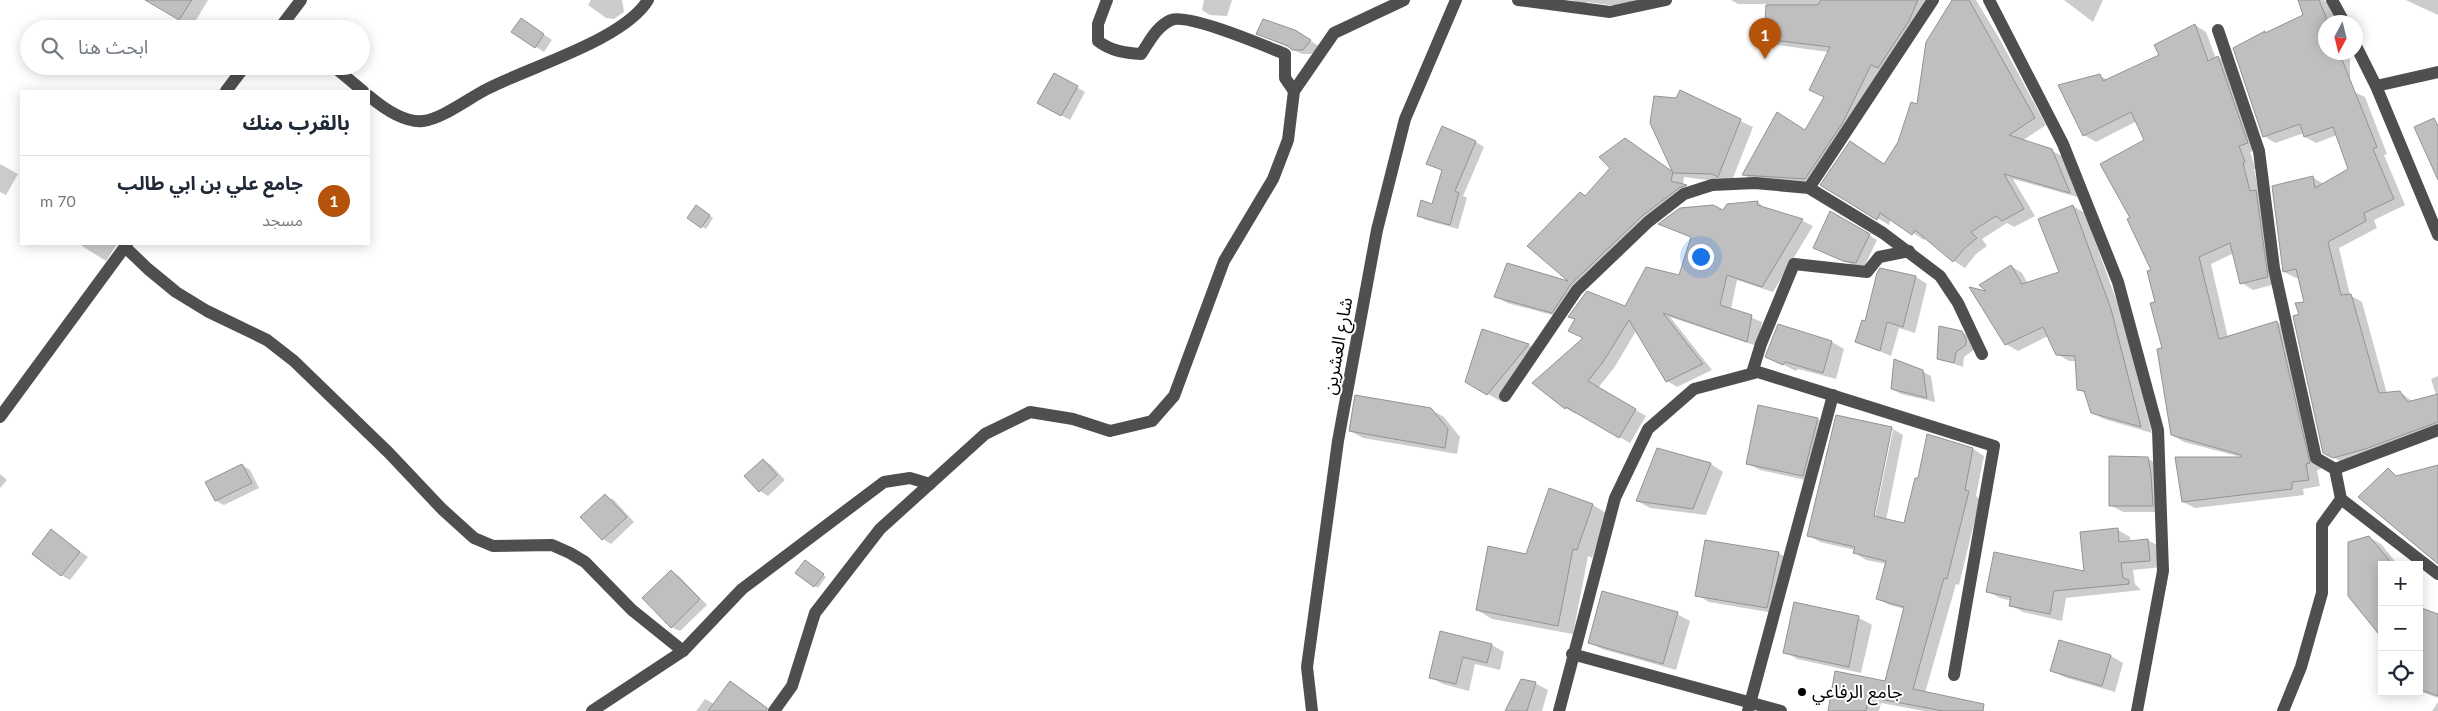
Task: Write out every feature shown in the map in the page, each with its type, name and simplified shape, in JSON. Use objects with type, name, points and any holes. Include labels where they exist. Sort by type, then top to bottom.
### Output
[{"type":"street","points":[[288,20],[302,0]]},
{"type":"street","points":[[370,97],[393,113],[411,119],[423,121],[436,117],[489,88],[595,42],[635,16],[648,0]]},
{"type":"street","points":[[1108,0],[1098,24],[1098,41],[1105,46],[1124,53],[1141,54],[1156,29],[1173,20],[1195,22],[1285,54],[1285,78],[1294,91]]},
{"type":"street","points":[[774,711],[792,686],[815,612],[880,529],[985,434],[1030,412],[1073,419],[1110,431],[1152,421],[1174,396],[1224,260],[1273,179],[1288,140],[1294,91],[1334,33],[1404,0]]},
{"type":"street","name":"شارع العشرين","points":[[1312,711],[1307,667],[1338,441],[1377,230],[1405,119],[1456,0]]},
{"type":"street","points":[[1518,0],[1610,12],[1666,0]]},
{"type":"street","points":[[1809,188],[1933,0]]},
{"type":"street","points":[[1989,0],[2063,144],[2118,282],[2158,430],[2162,571],[2137,711]]},
{"type":"street","points":[[2332,0],[2340,15]]},
{"type":"street","points":[[2218,30],[2259,152],[2274,268],[2316,458],[2335,469],[2341,499],[2438,574]]},
{"type":"street","points":[[2363,60],[2376,86],[2438,235]]},
{"type":"street","points":[[2376,86],[2438,72]]},
{"type":"street","points":[[227,90],[238,75]]},
{"type":"street","points":[[344,75],[362,90]]},
{"type":"street","points":[[1505,396],[1577,290],[1648,222],[1684,194],[1712,185],[1754,183],[1809,188],[1909,251],[1940,276],[1958,303],[1982,354]]},
{"type":"street","points":[[0,417],[126,245],[176,292],[207,311],[267,340],[294,361],[389,453],[442,509],[474,538],[493,546],[552,546],[570,553],[585,562],[632,610],[683,651]]},
{"type":"street","points":[[1752,374],[1761,344],[1794,264],[1867,272],[1879,257],[1909,251]]},
{"type":"street","points":[[1558,711],[1615,498],[1648,429],[1694,388],[1758,372],[1994,446],[1954,675]]},
{"type":"street","points":[[1750,707],[1833,395]]},
{"type":"street","points":[[2335,469],[2438,430]]},
{"type":"street","points":[[592,711],[683,651],[742,589],[884,482],[910,478],[930,484]]},
{"type":"street","points":[[2282,711],[2301,667],[2322,593],[2322,525],[2341,499]]},
{"type":"street","points":[[1572,654],[1750,707],[1781,711]]},
{"type":"building","points":[[145,0],[192,0],[179,20]]},
{"type":"building","points":[[1821,0],[1918,0],[1909,21],[1878,68],[1871,65],[1842,124],[1805,179],[1742,175],[1777,112],[1805,130],[1824,97],[1809,90],[1830,47],[1764,39],[1766,5],[1818,5]]},
{"type":"building","points":[[1952,0],[1969,0],[2035,118],[2009,135],[2052,149],[2070,193],[2004,174],[2024,209],[2002,221],[1996,216],[1971,232],[1977,238],[1953,262],[1915,230],[1912,235],[1880,213],[1877,220],[1820,185],[1850,141],[1884,164],[1898,142],[1911,102],[1917,104],[1926,42]]},
{"type":"building","points":[[2298,0],[2319,0],[2325,15],[2318,15],[2318,60],[2342,60],[2377,147],[2373,149],[2394,199],[2364,213],[2366,221],[2328,242],[2341,295],[2351,294],[2379,393],[2400,391],[2407,402],[2438,394],[2438,422],[2365,449],[2333,458],[2323,453],[2293,316],[2299,314],[2295,303],[2304,302],[2296,269],[2283,272],[2272,186],[2313,176],[2315,188],[2348,169],[2333,127],[2304,137],[2300,124],[2263,137],[2233,48],[2265,31],[2265,33],[2303,15]]},
{"type":"building","points":[[521,18],[544,34],[535,48],[511,32]]},
{"type":"building","points":[[1263,19],[1295,30],[1311,40],[1303,50],[1292,50],[1288,46],[1256,34]]},
{"type":"building","points":[[2195,24],[2208,61],[2218,56],[2248,143],[2239,146],[2245,162],[2243,163],[2250,191],[2256,190],[2268,277],[2240,284],[2230,243],[2199,257],[2219,339],[2277,321],[2310,463],[2306,464],[2309,480],[2292,482],[2292,489],[2182,502],[2175,457],[2241,457],[2241,455],[2171,435],[2157,349],[2162,348],[2150,303],[2155,302],[2147,271],[2151,270],[2127,219],[2130,218],[2100,164],[2144,140],[2131,112],[2083,136],[2058,85],[2100,74],[2103,81],[2159,55],[2154,45]]},
{"type":"building","points":[[1054,73],[1078,86],[1061,116],[1037,103]]},
{"type":"building","points":[[1680,90],[1741,119],[1718,177],[1712,174],[1673,173],[1650,123],[1654,96],[1676,98]]},
{"type":"building","points":[[2434,118],[2438,126],[2438,180],[2414,127]]},
{"type":"building","points":[[1442,126],[1476,141],[1455,191],[1459,193],[1450,225],[1417,216],[1421,200],[1432,204],[1442,170],[1426,164]]},
{"type":"building","points":[[1625,138],[1673,172],[1671,181],[1687,185],[1679,188],[1642,216],[1571,284],[1552,313],[1494,297],[1507,263],[1568,281],[1527,246],[1580,192],[1585,196],[1610,168],[1599,157]]},
{"type":"building","points":[[1758,201],[1757,205],[1803,219],[1762,287],[1727,275],[1720,305],[1752,315],[1747,342],[1663,313],[1703,364],[1666,382],[1629,320],[1603,362],[1588,381],[1636,409],[1619,438],[1566,407],[1565,409],[1532,383],[1583,338],[1568,331],[1575,319],[1568,317],[1587,291],[1625,306],[1646,267],[1679,275],[1691,237],[1658,224],[1680,208],[1713,205],[1723,210],[1727,204]]},
{"type":"building","points":[[696,205],[710,215],[701,228],[687,218]]},
{"type":"building","points":[[2073,205],[2111,309],[2141,427],[2091,413],[2084,391],[2077,390],[2075,356],[2056,355],[2043,327],[2005,345],[1969,287],[1986,291],[1979,285],[2011,265],[2022,284],[2059,272],[2038,219]]},
{"type":"building","points":[[1830,211],[1870,234],[1856,263],[1843,261],[1813,248]]},
{"type":"building","points":[[1880,268],[1916,276],[1903,327],[1887,322],[1880,351],[1855,342],[1862,320],[1865,321],[1877,273]]},
{"type":"building","points":[[1778,324],[1832,341],[1823,373],[1785,362],[1783,365],[1765,357]]},
{"type":"building","points":[[1939,326],[1962,331],[1966,339],[1966,345],[1956,352],[1954,363],[1937,359]]},
{"type":"building","points":[[1482,329],[1529,344],[1487,395],[1465,382]]},
{"type":"building","points":[[1894,359],[1923,370],[1927,398],[1891,389]]},
{"type":"building","points":[[1355,395],[1431,408],[1448,429],[1445,448],[1349,431]]},
{"type":"building","points":[[1758,405],[1818,418],[1803,476],[1746,464]]},
{"type":"building","points":[[1836,415],[1892,427],[1874,516],[1904,523],[1915,478],[1918,478],[1927,434],[1973,448],[1965,490],[1969,491],[1947,579],[1944,578],[1913,689],[1984,704],[1983,711],[1943,711],[1869,697],[1866,711],[1828,711],[1835,671],[1885,681],[1904,607],[1876,599],[1886,561],[1853,553],[1855,547],[1807,536]]},
{"type":"building","points":[[1657,448],[1711,463],[1693,509],[1636,501]]},
{"type":"building","points":[[2109,456],[2148,457],[2153,506],[2109,506]]},
{"type":"building","points":[[763,459],[777,475],[759,492],[744,476]]},
{"type":"building","points":[[242,464],[252,483],[215,501],[205,482]]},
{"type":"building","points":[[2438,465],[2438,564],[2358,497],[2388,468],[2396,476]]},
{"type":"building","points":[[1549,488],[1593,504],[1577,550],[1573,549],[1558,626],[1476,610],[1488,546],[1526,554]]},
{"type":"building","points":[[605,494],[627,517],[602,540],[580,517]]},
{"type":"building","points":[[2118,528],[2119,542],[2148,539],[2150,561],[2121,563],[2123,578],[2129,580],[2129,584],[2054,591],[2050,614],[2009,606],[2011,597],[1986,592],[1994,552],[2084,571],[2080,532]]},
{"type":"building","points":[[51,529],[80,552],[61,576],[32,554]]},
{"type":"building","points":[[2369,536],[2390,561],[2378,561],[2378,633],[2348,596],[2348,542]]},
{"type":"building","points":[[1705,540],[1779,552],[1767,608],[1695,596]]},
{"type":"building","points":[[805,560],[824,574],[814,587],[795,573]]},
{"type":"building","points":[[671,570],[700,599],[671,628],[642,598]]},
{"type":"building","points":[[1602,591],[1678,612],[1663,664],[1588,643]]},
{"type":"building","points":[[1794,602],[1859,616],[1849,667],[1783,653]]},
{"type":"building","points":[[2423,608],[2438,614],[2438,696],[2423,690]]},
{"type":"building","points":[[1440,631],[1492,644],[1487,663],[1463,657],[1456,684],[1429,678]]},
{"type":"building","points":[[2059,640],[2111,655],[2102,686],[2050,671]]},
{"type":"building","points":[[1521,679],[1536,682],[1527,711],[1505,711]]},
{"type":"building","points":[[730,681],[767,708],[766,711],[708,711]]},
{"type":"place","name":"جامع علي بن ابي طالب","points":[[1765,59]]},
{"type":"place","name":"جامع الرفاعي","points":[[1802,692]]}]
